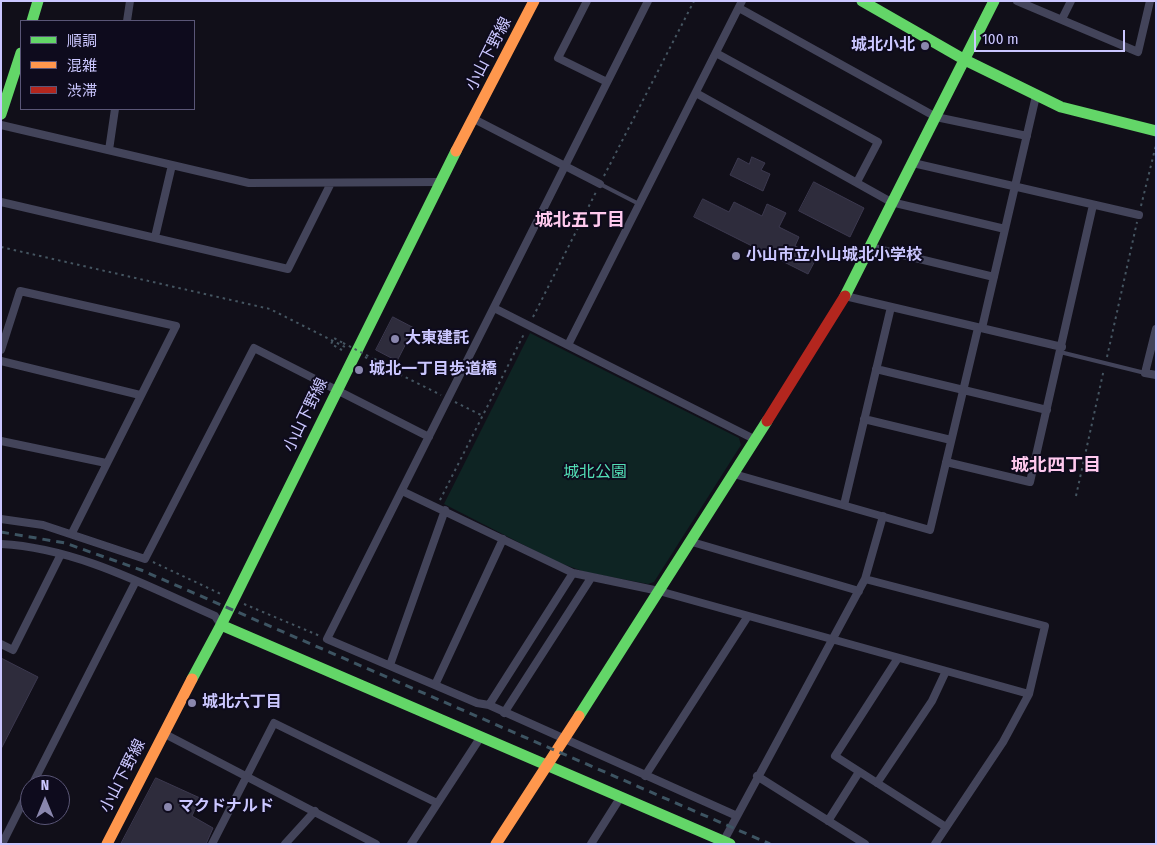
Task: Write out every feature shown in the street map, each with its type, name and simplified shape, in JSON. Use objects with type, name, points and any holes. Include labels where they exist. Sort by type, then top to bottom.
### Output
[{"type":"street","points":[[32,20],[38,1]]},
{"type":"street","points":[[127,20],[130,1]]},
{"type":"street","name":"小山下野線","points":[[107,844],[163,733],[221,625],[440,182],[534,1]]},
{"type":"street","points":[[587,1],[558,58],[607,82]]},
{"type":"street","points":[[648,1],[327,639],[477,704],[489,705],[562,740],[737,816]]},
{"type":"street","points":[[862,1],[964,60],[1036,96],[1061,107],[1087,115],[1156,131]]},
{"type":"street","points":[[496,844],[692,542],[845,296],[891,202],[914,163],[994,1]]},
{"type":"street","points":[[1017,1],[1138,52],[1150,1]]},
{"type":"street","points":[[1062,19],[1071,1]]},
{"type":"street","points":[[568,345],[740,5],[936,116],[1027,136]]},
{"type":"street","points":[[716,53],[878,142],[856,182]]},
{"type":"street","points":[[1,114],[20,56]]},
{"type":"street","points":[[696,93],[891,202],[1005,229]]},
{"type":"street","points":[[734,474],[930,530],[963,390],[994,276],[1036,96]]},
{"type":"street","points":[[110,150],[115,110]]},
{"type":"street","points":[[474,119],[600,184]]},
{"type":"street","points":[[1,126],[249,183],[440,182]]},
{"type":"street","points":[[914,163],[1139,215]]},
{"type":"street","points":[[155,237],[172,165]]},
{"type":"street","points":[[1,202],[288,269],[331,183]]},
{"type":"street","points":[[946,462],[1030,482],[1093,205]]},
{"type":"street","points":[[870,247],[994,276]]},
{"type":"street","points":[[1,350],[20,291],[176,326],[72,533]]},
{"type":"street","points":[[845,296],[1061,349]]},
{"type":"street","points":[[844,505],[891,307]]},
{"type":"street","points":[[494,308],[756,440]]},
{"type":"street","points":[[1156,328],[1145,373],[1156,375]]},
{"type":"street","points":[[1,519],[43,525],[72,533],[146,559],[254,348],[429,437]]},
{"type":"street","points":[[1,361],[140,395]]},
{"type":"street","points":[[876,369],[1047,410]]},
{"type":"street","points":[[864,419],[951,440]]},
{"type":"street","points":[[1,441],[106,463]]},
{"type":"street","points":[[402,491],[573,573],[659,591],[1029,694]]},
{"type":"street","points":[[390,665],[445,510]]},
{"type":"street","points":[[1,544],[61,554],[136,580],[215,616],[221,625],[725,843],[757,776],[865,579],[883,516]]},
{"type":"street","points":[[435,685],[503,539]]},
{"type":"street","points":[[692,542],[858,591]]},
{"type":"street","points":[[1,644],[12,650],[61,554]]},
{"type":"street","points":[[489,705],[573,573]]},
{"type":"street","points":[[504,713],[591,578]]},
{"type":"street","points":[[865,579],[1045,626],[1029,694],[1002,742],[935,844]]},
{"type":"street","points":[[37,775],[136,580]]},
{"type":"street","points":[[645,776],[748,616]]},
{"type":"street","points":[[898,658],[835,756],[946,826]]},
{"type":"street","points":[[877,783],[932,701],[946,671]]},
{"type":"street","points":[[212,844],[274,723],[436,803]]},
{"type":"street","points":[[163,733],[376,844]]},
{"type":"street","points":[[412,844],[436,803],[480,738]]},
{"type":"street","points":[[828,821],[859,772]]},
{"type":"street","points":[[757,776],[865,844]]},
{"type":"street","points":[[591,844],[620,798]]},
{"type":"street","points":[[2,844],[20,809]]},
{"type":"street","points":[[285,844],[315,811]]},
{"type":"street","points":[[356,844],[362,836]]},
{"type":"lane","points":[[600,184],[639,204]]},
{"type":"lane","points":[[1061,349],[1145,373]]},
{"type":"path","points":[[436,506],[694,1]]},
{"type":"path","points":[[1076,496],[1156,145]]},
{"type":"path","points":[[1,247],[270,309],[483,416]]},
{"type":"path","points":[[342,350],[331,344],[334,338],[380,361],[377,367],[369,363]]},
{"type":"green space","name":"城北公園","points":[[530,333],[739,438],[741,445],[654,582],[648,584],[585,572],[557,562],[444,504]]},
{"type":"building","points":[[752,157],[765,163],[761,170],[770,174],[763,191],[730,175],[738,158],[749,164]]},
{"type":"building","points":[[814,182],[864,208],[850,237],[799,211]]},
{"type":"building","points":[[703,199],[729,212],[734,202],[762,216],[767,204],[786,213],[779,227],[799,237],[795,246],[817,257],[808,274],[694,217]]},
{"type":"building","name":"大東建託","points":[[393,317],[414,328],[397,361],[376,350]]},
{"type":"building","points":[[1,658],[38,677],[1,749]]},
{"type":"building","name":"マクドナルド","points":[[156,778],[200,798],[192,816],[213,828],[206,844],[121,844]]},
{"type":"railway","points":[[1,532],[65,543],[141,570],[770,844]]},
{"type":"traffic: fast","points":[[32,20],[38,1]]},
{"type":"traffic: fast","points":[[862,1],[965,60],[1061,107],[1156,131]]},
{"type":"traffic: fast","points":[[845,296],[994,1]]},
{"type":"traffic: fast","points":[[1,114],[20,56]]},
{"type":"traffic: fast","points":[[192,679],[221,625],[456,151]]},
{"type":"traffic: fast","points":[[579,716],[767,421]]},
{"type":"traffic: fast","points":[[221,625],[730,844]]},
{"type":"traffic: slow","points":[[456,151],[534,1]]},
{"type":"traffic: slow","points":[[107,844],[192,679]]},
{"type":"traffic: slow","points":[[496,844],[579,716]]},
{"type":"traffic: jam","points":[[767,421],[845,296]]},
{"type":"place","name":"城北小北","points":[[925,46]]},
{"type":"place","name":"小山市立小山城北小学校","points":[[736,256]]},
{"type":"place","name":"大東建託","points":[[395,339]]},
{"type":"place","name":"城北一丁目歩道橋","points":[[359,370]]},
{"type":"place","name":"城北六丁目","points":[[192,703]]},
{"type":"place","name":"マクドナルド","points":[[168,807]]},
{"type":"district","name":"城北五丁目","points":[[580,221]]},
{"type":"district","name":"城北四丁目","points":[[1056,466]]}]
